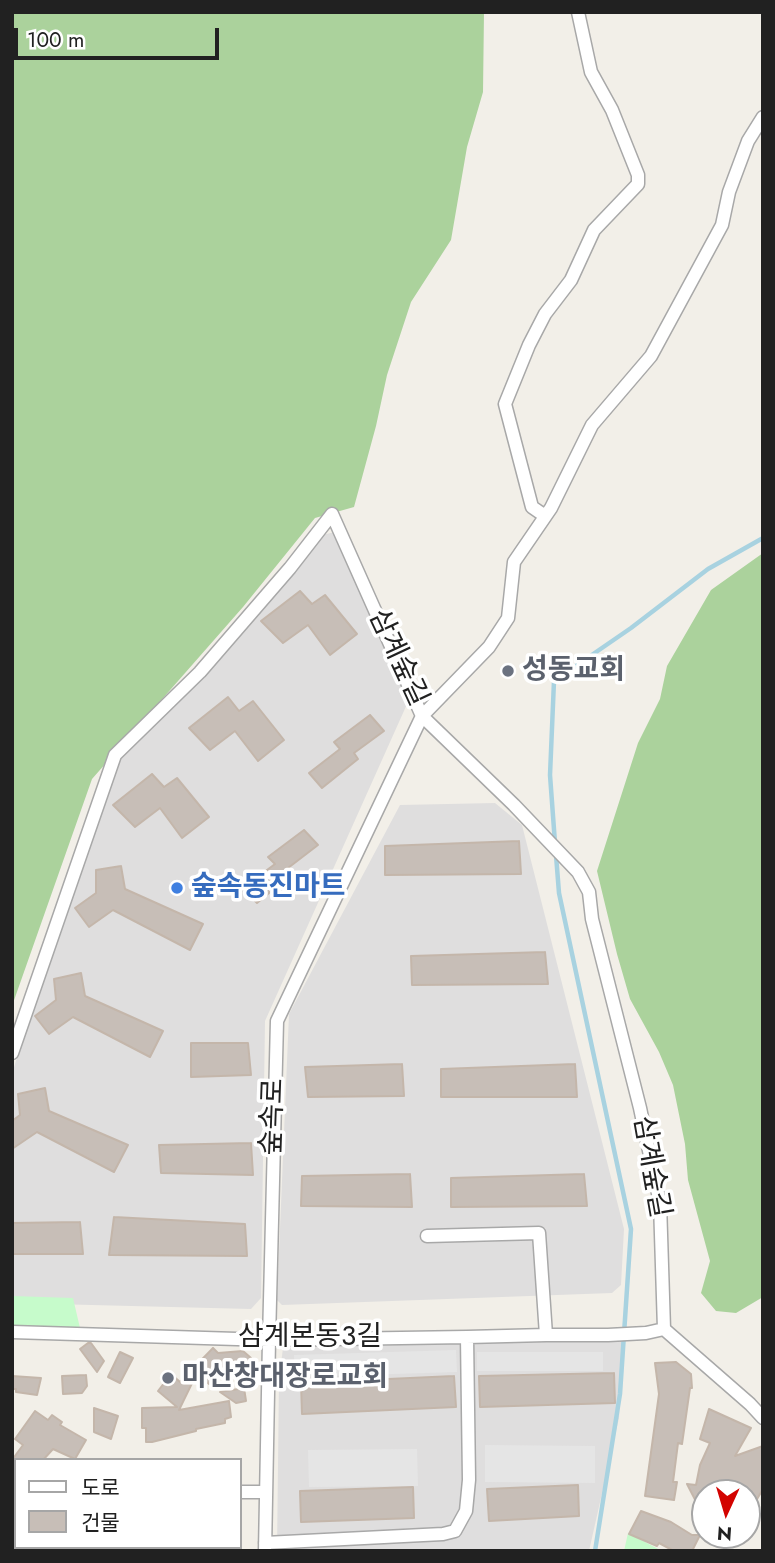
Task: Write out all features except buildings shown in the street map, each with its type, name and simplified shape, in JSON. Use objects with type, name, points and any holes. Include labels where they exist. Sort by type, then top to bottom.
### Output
[{"type":"street","points":[[545,516],[532,507],[505,404],[529,345],[545,314],[571,280],[594,230],[638,184],[638,176],[612,110],[591,72],[578,12]]},
{"type":"street","name":"숲속로","points":[[265,1547],[277,1021],[422,716],[489,647],[508,618],[514,562],[551,508],[592,425],[651,356],[722,225],[729,192],[748,141],[763,117]]},
{"type":"street","name":"삼계숲길","points":[[12,1054],[114,755],[200,672],[290,568],[332,514],[422,716],[578,872],[589,892],[592,919],[640,1108],[660,1203],[664,1329]]},
{"type":"street","points":[[427,1236],[539,1233],[546,1335]]},
{"type":"street","points":[[664,1329],[763,1418]]},
{"type":"street","name":"삼계본동3길","points":[[12,1332],[269,1340],[608,1335],[664,1329]]},
{"type":"street","points":[[265,1547],[443,1535],[455,1531],[466,1511],[469,1480],[467,1337]]},
{"type":"street","points":[[242,1492],[266,1492]]},
{"type":"shaded area","points":[[335,532],[412,693],[265,1021],[261,1298],[251,1309],[12,1303],[12,1074],[39,984],[119,758],[322,535]]},
{"type":"shaded area","points":[[495,803],[522,825],[624,1229],[621,1285],[612,1293],[282,1305],[277,1300],[289,1014],[400,805]]},
{"type":"shaded area","points":[[620,1339],[623,1343],[619,1418],[589,1551],[277,1551],[279,1379],[283,1348]]},
{"type":"shaded area","points":[[456,1350],[457,1372],[295,1377],[294,1355]]},
{"type":"shaded area","points":[[477,1352],[603,1352],[603,1371],[477,1371]]},
{"type":"shaded area","points":[[485,1445],[595,1446],[595,1483],[485,1482]]},
{"type":"shaded area","points":[[417,1449],[418,1486],[309,1487],[308,1450]]},
{"type":"green space","points":[[12,12],[484,12],[483,92],[467,147],[451,240],[411,302],[387,375],[354,507],[315,518],[243,607],[92,779],[12,1006]]},
{"type":"green space","points":[[763,553],[763,1297],[736,1313],[716,1311],[701,1293],[710,1261],[688,1180],[685,1144],[673,1085],[659,1052],[630,999],[597,871],[638,743],[660,699],[667,666],[711,590]]},
{"type":"green space","points":[[12,1296],[73,1298],[80,1328],[12,1327]]},
{"type":"green space","points":[[628,1533],[662,1551],[624,1551]]},
{"type":"waterway","points":[[555,843],[550,775],[554,681],[631,628],[708,569],[763,538]]},
{"type":"waterway","points":[[556,855],[559,893],[631,1229],[620,1394],[595,1551]]},
{"type":"place","name":"성동교회","points":[[508,671]]},
{"type":"place","name":"숲속동진마트","points":[[177,888]]},
{"type":"place","name":"마산창대장로교회","points":[[168,1378]]}]
